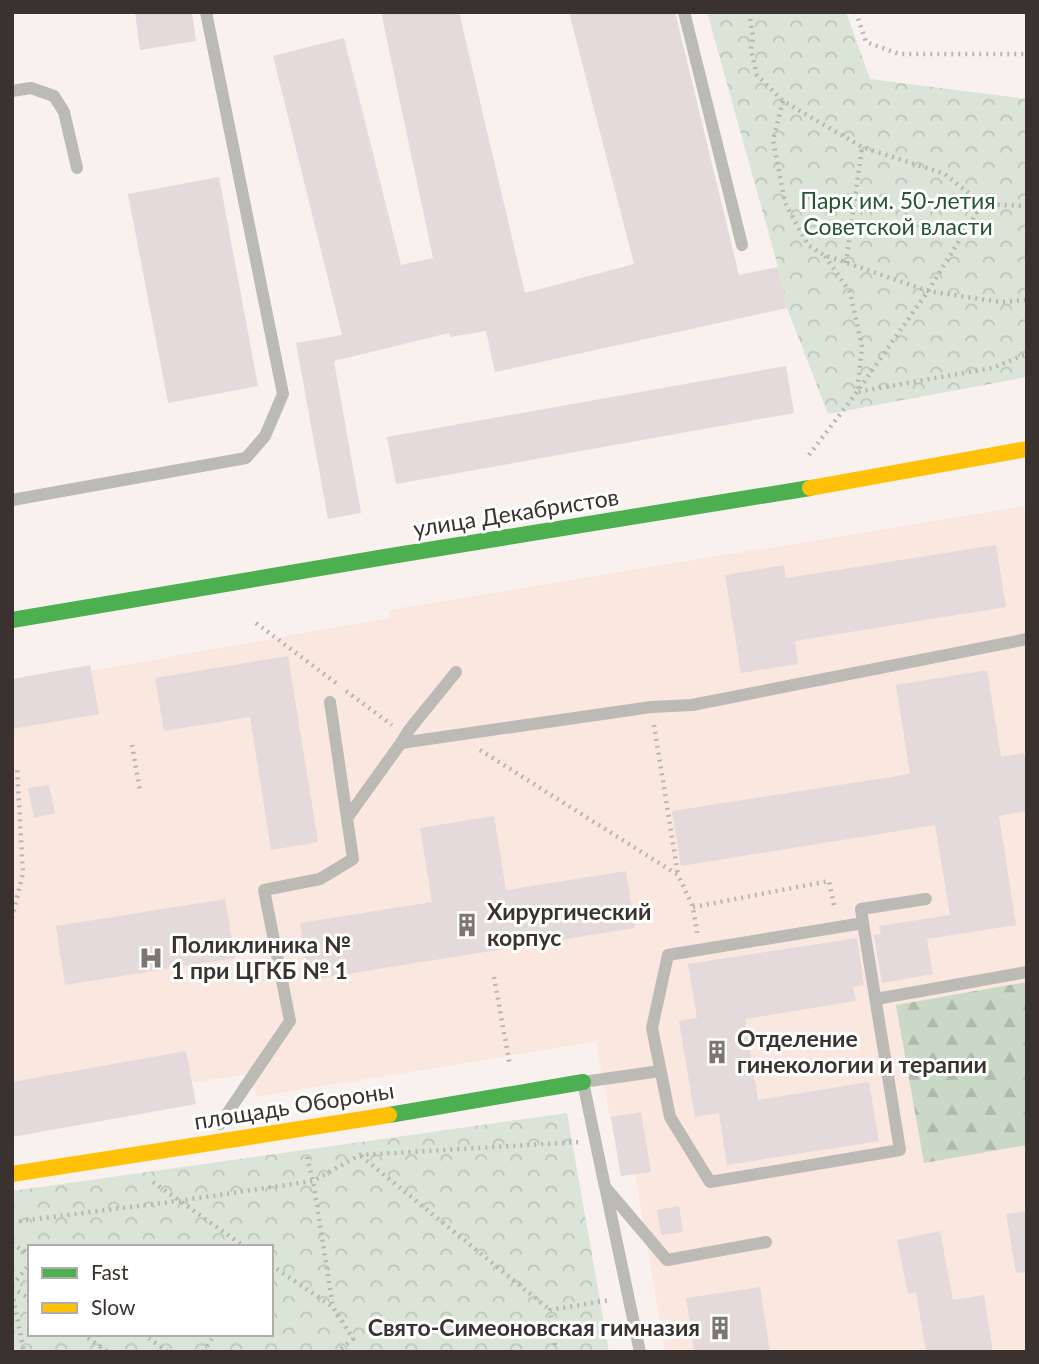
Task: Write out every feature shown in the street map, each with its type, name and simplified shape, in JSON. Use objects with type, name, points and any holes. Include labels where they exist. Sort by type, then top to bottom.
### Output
[{"type":"main road","name":"улица Декабристов","points":[[12,620],[812,488],[1027,449]]},
{"type":"main road","name":"площадь Обороны","points":[[12,1174],[583,1082]]},
{"type":"lane","points":[[12,500],[246,458],[265,436],[283,394],[206,12]]},
{"type":"lane","points":[[684,12],[742,245]]},
{"type":"lane","points":[[12,91],[31,88],[54,96],[64,112],[77,168]]},
{"type":"lane","points":[[401,743],[651,707],[692,705],[1027,639]]},
{"type":"lane","points":[[347,818],[409,730],[456,672]]},
{"type":"lane","points":[[220,1124],[290,1021],[264,890],[320,879],[353,859],[330,702]]},
{"type":"lane","points":[[863,923],[668,955],[652,1028],[670,1117],[710,1182],[900,1150],[861,909],[926,899]]},
{"type":"lane","points":[[876,999],[1027,972]]},
{"type":"lane","points":[[640,1352],[583,1082],[660,1071]]},
{"type":"lane","points":[[605,1188],[667,1260],[766,1242]]},
{"type":"path","points":[[748,12],[753,36],[751,50],[757,75],[783,101],[862,147],[945,174],[982,205],[1027,206]]},
{"type":"path","points":[[856,12],[866,42],[899,54],[1027,54]]},
{"type":"path","points":[[783,101],[773,140],[785,203],[808,245],[824,255],[928,292],[1000,302],[1027,300]]},
{"type":"path","points":[[846,263],[862,147]]},
{"type":"path","points":[[809,455],[928,292],[982,205]]},
{"type":"path","points":[[824,255],[850,292],[862,347],[857,392]]},
{"type":"path","points":[[857,392],[992,368],[1027,354]]},
{"type":"path","points":[[256,623],[391,724],[409,730]]},
{"type":"path","points":[[651,707],[678,874],[693,907],[700,950]]},
{"type":"path","points":[[457,735],[678,874]]},
{"type":"path","points":[[132,746],[140,791]]},
{"type":"path","points":[[12,918],[23,873],[17,768]]},
{"type":"path","points":[[693,907],[829,881],[838,928]]},
{"type":"path","points":[[494,977],[512,1077]]},
{"type":"path","points":[[327,1125],[360,1156],[550,1310],[556,1352]]},
{"type":"path","points":[[300,1129],[313,1181],[333,1307],[353,1339],[337,1352]]},
{"type":"path","points":[[12,1222],[313,1181],[360,1156],[595,1141]]},
{"type":"path","points":[[148,1179],[242,1245]]},
{"type":"path","points":[[12,1242],[28,1254]]},
{"type":"path","points":[[273,1266],[333,1307]]},
{"type":"path","points":[[24,1352],[12,1288],[28,1267]]},
{"type":"path","points":[[12,1288],[28,1298]]},
{"type":"path","points":[[550,1310],[628,1297]]},
{"type":"path","points":[[85,1336],[108,1352]]},
{"type":"path","points":[[146,1336],[168,1352]]},
{"type":"path","points":[[203,1352],[214,1336]]},
{"type":"shaded area","points":[[1027,506],[1027,1352],[665,1352],[635,1174],[621,1176],[596,1041],[256,1097],[252,1073],[12,1111],[12,685],[390,618],[389,610]]},
{"type":"green space","name":"Парк им. 50-летия Советской власти","points":[[707,12],[846,12],[870,79],[1027,99],[1027,377],[828,414],[787,308]]},
{"type":"green space","points":[[1027,982],[1027,1145],[924,1163],[896,1005]]},
{"type":"green space","points":[[567,1113],[609,1352],[12,1352],[12,1191]]},
{"type":"building","points":[[135,12],[192,12],[196,41],[140,50]]},
{"type":"building","points":[[381,12],[459,12],[525,293],[634,264],[569,12],[675,12],[739,275],[778,267],[787,308],[495,372],[486,331],[450,337],[449,333],[334,361],[361,513],[328,519],[296,343],[342,335],[273,56],[344,38],[401,265],[433,258]]},
{"type":"building","points":[[219,177],[258,386],[168,403],[128,194]]},
{"type":"building","points":[[786,366],[794,413],[396,484],[387,437]]},
{"type":"building","points":[[996,545],[1006,607],[795,641],[798,664],[741,673],[725,575],[784,565],[786,578]]},
{"type":"building","points":[[288,656],[318,842],[271,850],[250,717],[164,731],[155,678]]},
{"type":"building","points":[[90,665],[99,714],[12,729],[12,679]]},
{"type":"building","points":[[987,670],[1001,757],[1024,753],[1027,768],[1027,811],[999,816],[1016,925],[927,939],[933,974],[882,983],[874,935],[881,934],[879,926],[950,915],[935,825],[681,866],[672,811],[910,774],[896,685]]},
{"type":"building","points":[[49,785],[55,813],[34,818],[28,788]]},
{"type":"building","name":"Хирургический корпус","points":[[494,816],[506,890],[626,871],[635,928],[309,980],[300,923],[432,902],[420,828]]},
{"type":"building","points":[[225,899],[235,958],[65,985],[56,926]]},
{"type":"building","name":"Отделение гинекологии и терапии","points":[[857,938],[864,985],[853,987],[856,1001],[745,1019],[758,1100],[869,1082],[879,1141],[727,1165],[719,1113],[695,1117],[679,1021],[697,1018],[688,964]]},
{"type":"building","points":[[186,1051],[196,1104],[12,1137],[12,1082]]},
{"type":"building","points":[[641,1112],[651,1172],[621,1176],[611,1117]]},
{"type":"building","points":[[679,1206],[683,1232],[661,1235],[657,1210]]},
{"type":"building","points":[[1027,1211],[1027,1272],[1016,1273],[1006,1214]]},
{"type":"building","points":[[940,1231],[953,1300],[984,1295],[993,1352],[926,1352],[916,1292],[908,1294],[897,1240]]},
{"type":"building","name":"Свято-Симеоновская гимназия","points":[[760,1287],[770,1352],[694,1352],[686,1298]]},
{"type":"traffic: fast","points":[[12,620],[810,488]]},
{"type":"traffic: fast","points":[[389,1115],[583,1082]]},
{"type":"traffic: slow","points":[[810,488],[1027,449]]},
{"type":"traffic: slow","points":[[12,1174],[389,1115]]},
{"type":"place","name":"Хирургический корпус","points":[[467,925]]},
{"type":"place","name":"Поликлиника № 1 при ЦГКБ № 1","points":[[151,958]]},
{"type":"place","name":"Отделение гинекологии и терапии","points":[[717,1052]]},
{"type":"place","name":"Свято-Симеоновская гимназия","points":[[720,1328]]}]
